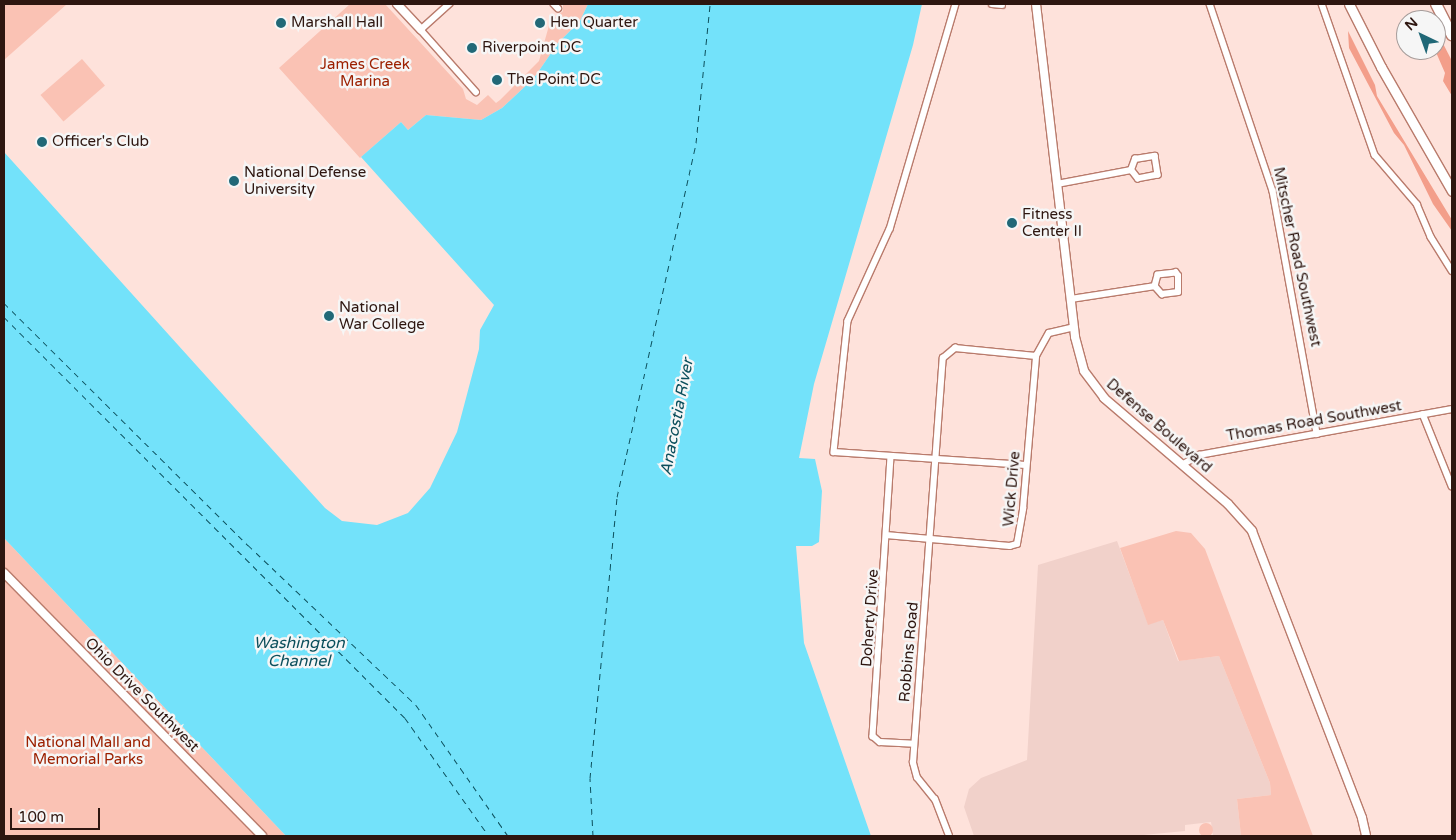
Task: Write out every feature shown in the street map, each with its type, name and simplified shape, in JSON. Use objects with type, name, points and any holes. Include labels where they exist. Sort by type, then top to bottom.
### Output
[{"type":"highway","points":[[1436,4],[1452,35]]},
{"type":"main road","points":[[1349,4],[1381,67],[1452,191]]},
{"type":"street","points":[[397,4],[476,92]]},
{"type":"street","points":[[420,30],[450,4]]},
{"type":"street","points":[[956,4],[890,229],[854,303],[844,339],[834,452],[937,461],[947,458],[1026,466]]},
{"type":"street","points":[[992,4],[1002,5]]},
{"type":"street","name":"Defense Boulevard","points":[[1036,4],[1074,327],[1082,366],[1094,388],[1233,508],[1254,534],[1359,809],[1366,836]]},
{"type":"street","name":"Mitscher Road Southwest","points":[[1210,4],[1273,191],[1317,434]]},
{"type":"street","points":[[1322,4],[1375,155],[1418,204],[1432,237],[1452,270]]},
{"type":"street","points":[[1155,156],[1158,176],[1138,179],[1131,170],[1135,159],[1155,156]]},
{"type":"street","points":[[1057,184],[1131,170]]},
{"type":"street","points":[[1176,273],[1178,276],[1178,292],[1162,294],[1155,286],[1158,275],[1176,273]]},
{"type":"street","points":[[1071,300],[1155,286]]},
{"type":"street","name":"Wick Drive","points":[[886,535],[1010,546],[1017,544],[1036,356],[1049,333],[1074,327]]},
{"type":"street","name":"Robbins Road","points":[[949,836],[934,798],[915,775],[914,744],[937,461],[943,360],[946,352],[955,348],[1036,356]]},
{"type":"street","name":"Thomas Road Southwest","points":[[1182,465],[1199,454],[1452,409]]},
{"type":"street","points":[[1423,414],[1452,486]]},
{"type":"street","name":"Doherty Drive","points":[[891,457],[873,738],[914,744]]},
{"type":"street","name":"Ohio Drive Southwest","points":[[4,573],[262,836]]},
{"type":"shaded area","points":[[1348,31],[1375,85],[1377,96],[1452,220],[1452,231],[1433,204],[1404,145],[1394,133],[1349,48]]},
{"type":"shaded area","points":[[1446,49],[1452,61],[1452,96],[1443,81],[1445,73],[1439,60],[1446,60]]},
{"type":"shaded area","points":[[1117,541],[1148,624],[1163,620],[1178,661],[1219,656],[1270,783],[1271,795],[1237,799],[1241,836],[1213,836],[1211,822],[1185,825],[1185,831],[1133,836],[974,836],[964,807],[969,789],[981,778],[1027,760],[1038,565]]},
{"type":"green space","points":[[4,4],[67,4],[4,60]]},
{"type":"green space","name":"James Creek Marina","points":[[350,4],[385,4],[463,89],[466,99],[477,105],[488,95],[496,103],[539,61],[550,22],[563,11],[563,4],[588,4],[580,21],[558,43],[534,78],[502,108],[481,120],[426,115],[408,130],[401,122],[360,158],[279,68]]},
{"type":"green space","points":[[82,59],[105,85],[63,121],[40,95]]},
{"type":"green space","points":[[1176,531],[1191,533],[1205,549],[1313,836],[1241,836],[1237,799],[1271,795],[1270,783],[1219,656],[1179,661],[1163,620],[1148,625],[1120,548]]},
{"type":"green space","name":"National Mall and Memorial Parks","points":[[4,538],[286,836],[4,836]]},
{"type":"green space","points":[[1203,823],[1209,823],[1213,830],[1209,837],[1203,837],[1199,833],[1199,827]]},
{"type":"water","points":[[588,4],[922,4],[913,45],[814,384],[799,458],[815,459],[822,491],[819,542],[812,546],[796,546],[804,643],[871,836],[286,836],[4,538],[4,152],[325,508],[342,521],[377,525],[408,513],[430,488],[457,432],[479,349],[480,330],[494,305],[361,157],[401,122],[408,130],[426,115],[481,120],[502,108],[534,78],[558,43],[580,21]]},
{"type":"ferry route","points":[[593,836],[590,778],[617,497],[696,143],[710,4]]},
{"type":"ferry route","points":[[4,303],[248,545],[416,705],[508,836]]},
{"type":"ferry route","points":[[4,317],[405,718],[489,836]]},
{"type":"place","name":"Marshall Hall","points":[[281,23]]},
{"type":"place","name":"Hen Quarter","points":[[540,23]]},
{"type":"place","name":"Riverpoint DC","points":[[472,48]]},
{"type":"place","name":"The Point DC","points":[[497,80]]},
{"type":"place","name":"Officer's Club","points":[[42,142]]},
{"type":"place","name":"National Defense University","points":[[234,181]]},
{"type":"place","name":"Fitness Center II","points":[[1012,223]]},
{"type":"place","name":"National War College","points":[[329,316]]},
{"type":"water label","name":"Anacostia River","points":[[677,417]]},
{"type":"water label","name":"Washington Channel","points":[[299,652]]}]
